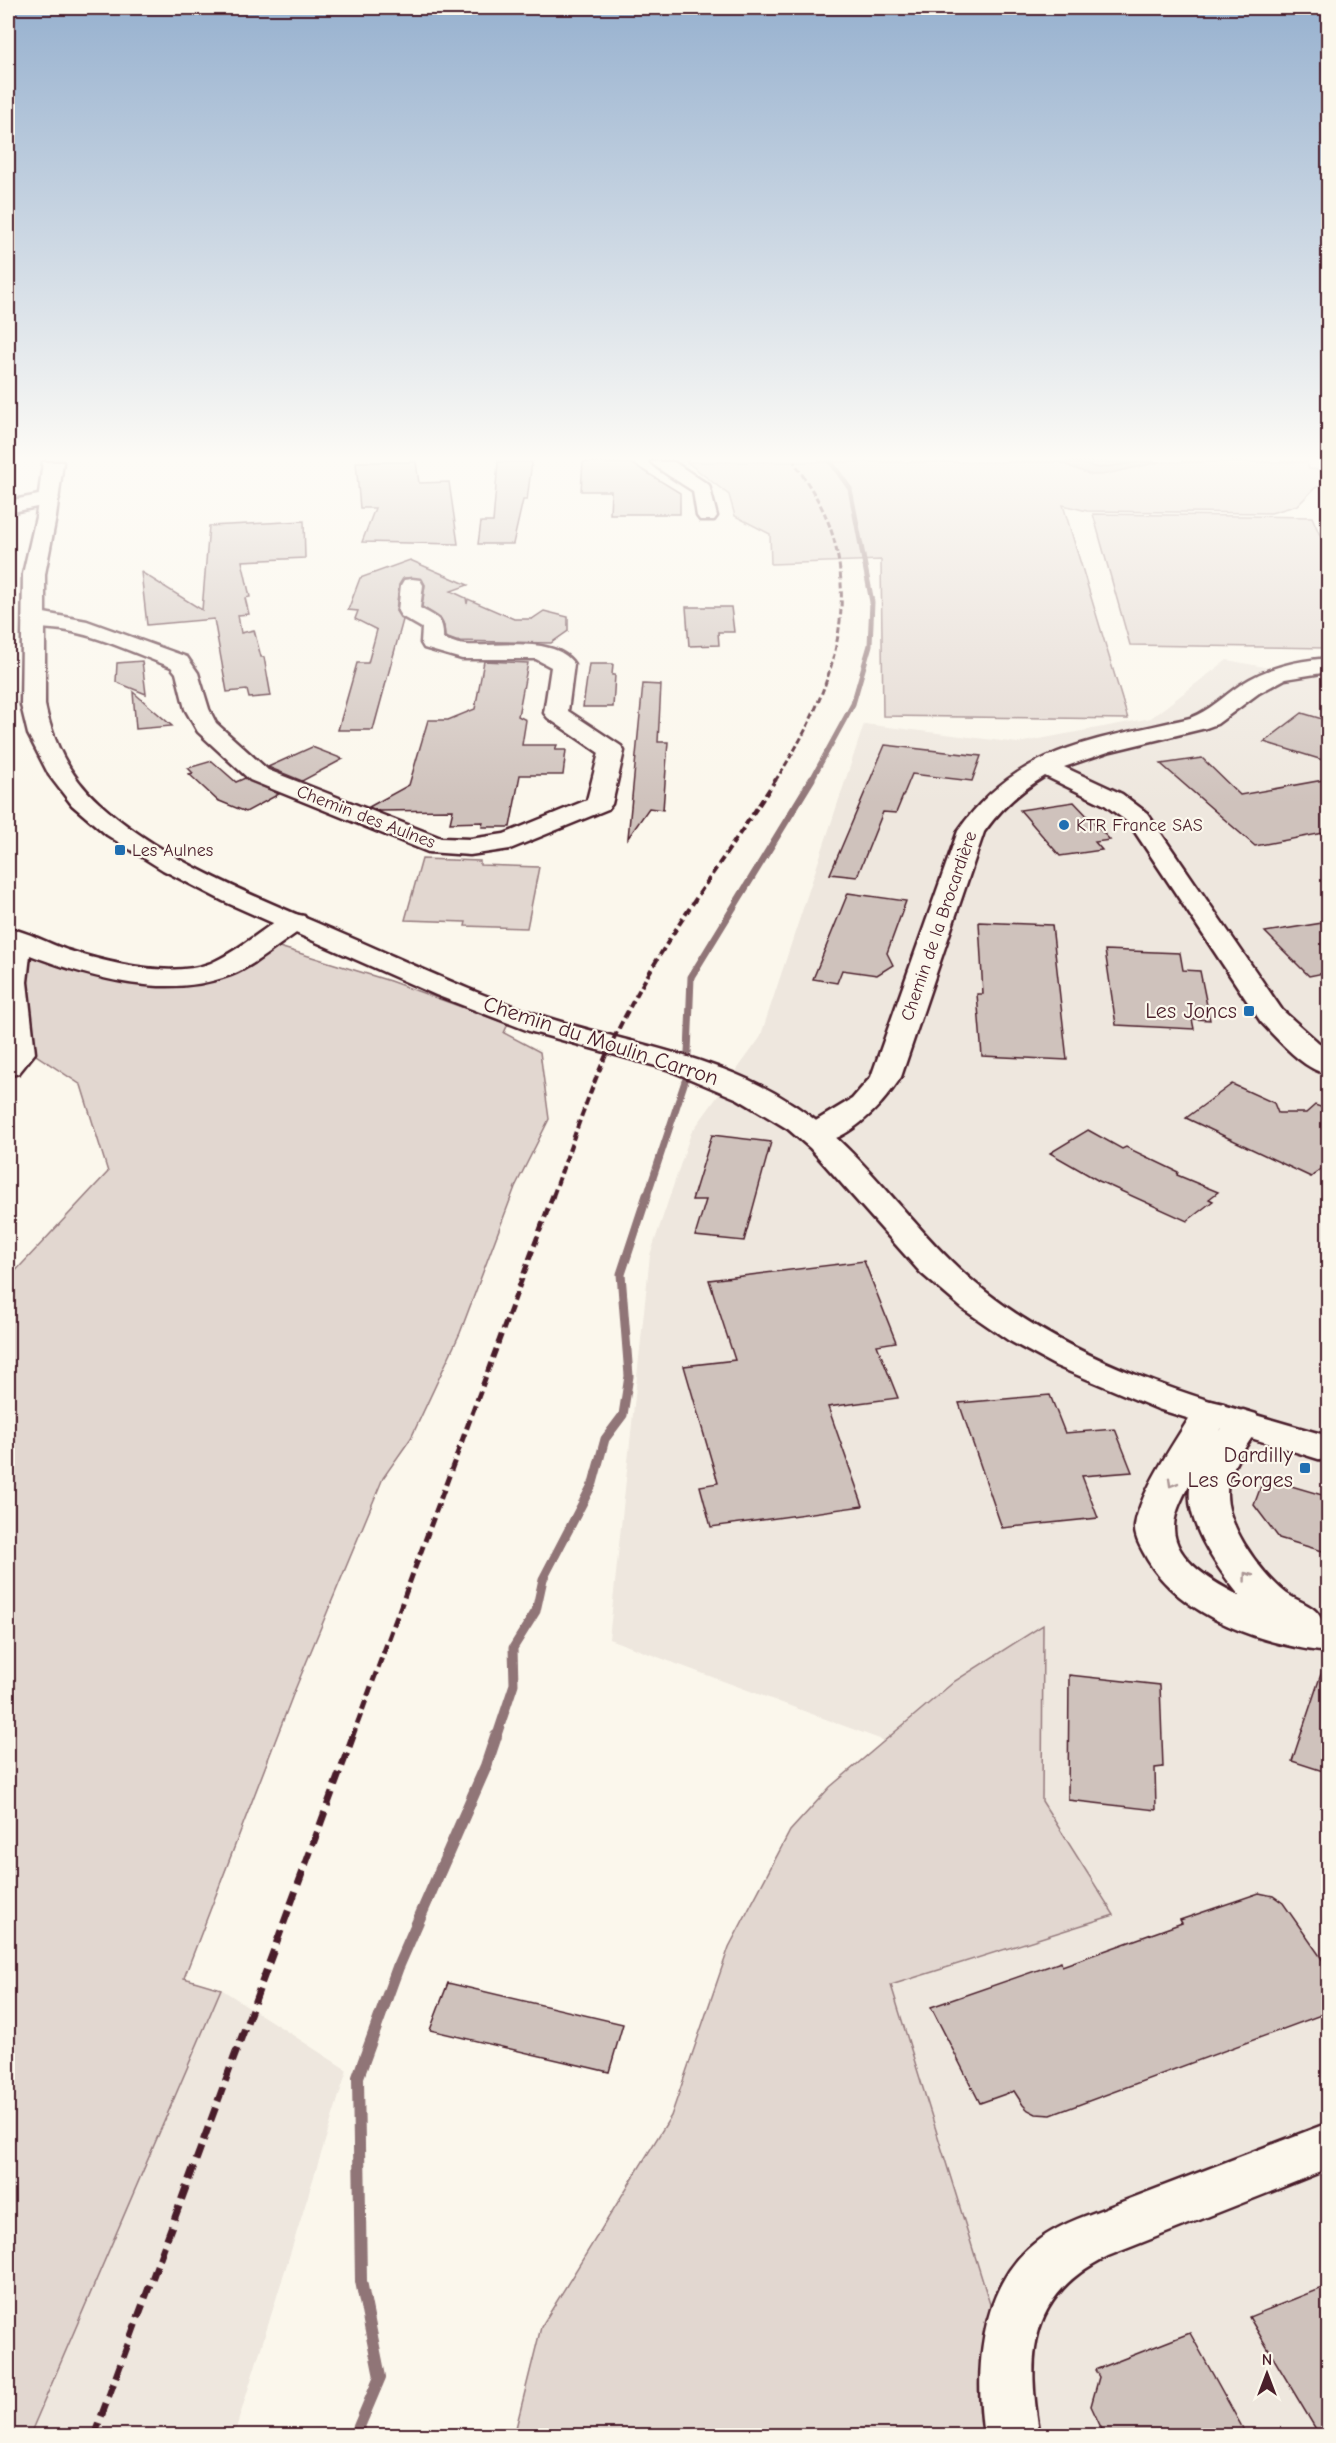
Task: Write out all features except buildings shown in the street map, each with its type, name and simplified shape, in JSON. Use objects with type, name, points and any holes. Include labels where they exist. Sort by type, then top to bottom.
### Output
[{"type":"street","name":"Chemin du Moulin Carron","points":[[34,576],[33,705],[40,737],[60,774],[89,808],[144,848],[294,922],[521,1018],[572,1035],[660,1057],[705,1072],[780,1109],[815,1135],[856,1174],[890,1218],[934,1266],[989,1310],[1074,1361],[1145,1391],[1329,1449]]},
{"type":"street","name":"Chemin des Aulnes","points":[[34,621],[71,624],[179,662],[187,673],[197,708],[206,727],[260,775],[437,846],[470,847],[510,841],[598,804],[612,751],[556,713],[563,664],[540,652],[462,652],[432,643],[433,625],[409,611],[412,585]]},
{"type":"street","name":"Chemin des Aulnes","points":[[33,648],[62,637],[104,637]]},
{"type":"street","name":"Chemin de la Brocardière","points":[[815,1135],[854,1115],[872,1100],[886,1077],[971,831],[984,811],[1001,794],[1043,766],[1098,745],[1198,723],[1271,676],[1289,669],[1329,665]]},
{"type":"street","points":[[1043,766],[1121,803],[1133,812],[1148,830],[1271,1016],[1297,1041],[1329,1065]]},
{"type":"street","points":[[8,1067],[20,1053],[11,988],[15,940],[106,968],[177,978],[219,969],[294,922]]},
{"type":"street","points":[[1227,1418],[1210,1480],[1208,1494],[1211,1513],[1226,1544],[1246,1576],[1268,1601],[1329,1632]]},
{"type":"street","points":[[1227,1418],[1158,1508],[1154,1526],[1164,1558],[1173,1570],[1192,1587],[1220,1605],[1297,1633],[1329,1637]]},
{"type":"street","points":[[1012,2436],[1005,2403],[1004,2375],[1010,2337],[1023,2301],[1047,2266],[1067,2251],[1104,2233],[1329,2146]]},
{"type":"shaded area","points":[[881,576],[1085,576],[1128,719],[883,716]]},
{"type":"shaded area","points":[[1111,576],[1328,576],[1328,648],[1130,645]]},
{"type":"shaded area","points":[[1227,660],[1328,679],[1328,2435],[1012,2435],[1006,2356],[890,1984],[1113,1915],[1042,1801],[1043,1625],[955,1681],[885,1741],[609,1639],[650,1255],[691,1133],[760,1038],[864,724],[1018,743],[1151,718]]},
{"type":"shaded area","points":[[422,859],[480,861],[480,865],[539,867],[527,928],[465,926],[466,922],[405,920]]},
{"type":"shaded area","points":[[276,946],[390,981],[508,1024],[504,1033],[540,1052],[549,1119],[515,1187],[460,1333],[411,1438],[383,1478],[294,1692],[184,1978],[221,1989],[31,2432],[29,2436],[8,2435],[8,1279],[108,1172],[81,1085],[30,1051],[23,951],[176,982]]},
{"type":"shaded area","points":[[1043,1625],[1042,1801],[1114,1915],[891,1985],[1006,2356],[1012,2435],[514,2436],[541,2327],[671,2116],[729,1947],[790,1831],[830,1787],[955,1681]]},
{"type":"shaded area","points":[[221,1989],[347,2070],[234,2435],[29,2436]]},
{"type":"waterway","points":[[811,781],[853,704],[870,645],[872,602],[867,576]]},
{"type":"waterway","points":[[688,1053],[691,977],[812,779]]},
{"type":"waterway","points":[[647,1196],[685,1081]]},
{"type":"waterway","points":[[496,1738],[514,1684],[513,1648],[536,1611],[543,1579],[593,1483],[605,1439],[623,1415],[629,1376],[621,1274],[647,1195]]},
{"type":"waterway","points":[[355,2436],[380,2377],[361,2281],[358,2077],[398,1967],[486,1766],[496,1736]]},
{"type":"railway","points":[[775,781],[808,724],[822,693],[832,662],[839,629],[840,576]]},
{"type":"railway","points":[[553,1196],[599,1071],[635,997],[693,903],[776,779]]},
{"type":"railway","points":[[352,1738],[553,1195]]},
{"type":"railway","points":[[94,2436],[353,1736]]},
{"type":"place","name":"KTR France SAS","points":[[1064,825]]},
{"type":"place","name":"Les Aulnes","points":[[120,850]]},
{"type":"place","name":"Les Joncs","points":[[1249,1011]]},
{"type":"place","name":"Dardilly Les Gorges","points":[[1305,1468]]}]
